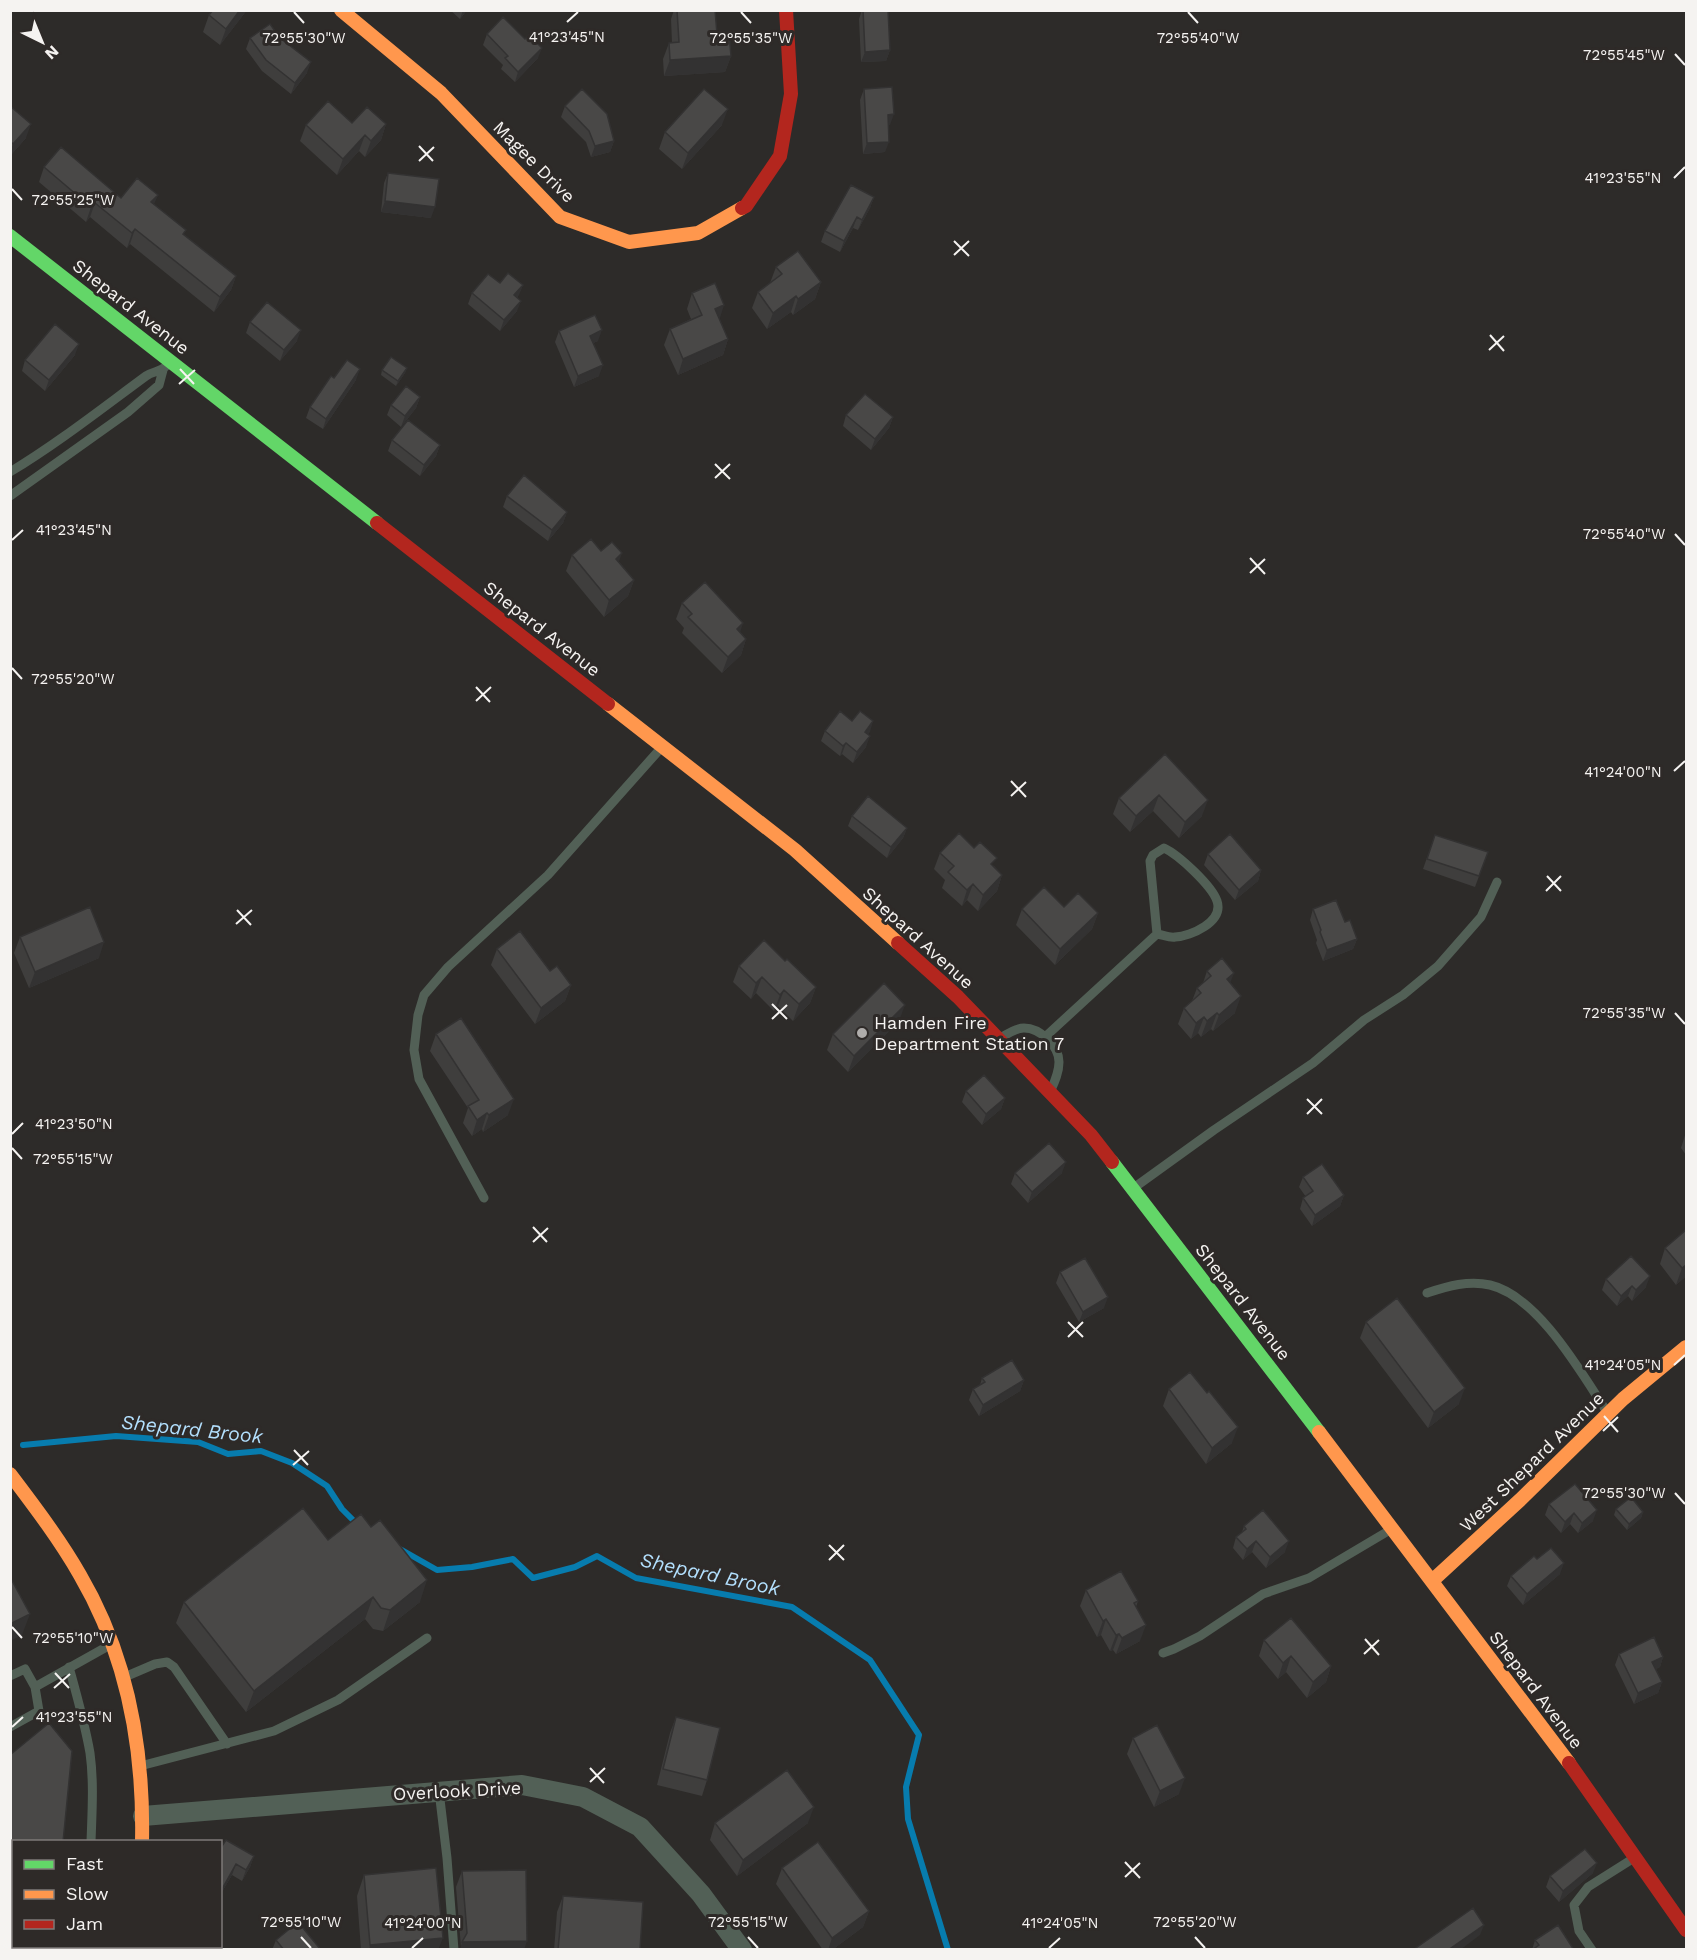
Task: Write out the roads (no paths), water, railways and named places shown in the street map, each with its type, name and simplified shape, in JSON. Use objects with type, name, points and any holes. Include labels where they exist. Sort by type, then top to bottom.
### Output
[{"type":"main road","name":"Magee Drive","points":[[341,10],[441,93],[561,217],[628,242],[698,233],[746,206],[780,156],[792,94],[786,10]]},
{"type":"main road","name":"Shepard Avenue","points":[[10,236],[167,366],[795,850],[958,997],[1091,1135],[1133,1188],[1230,1313],[1576,1773],[1686,1930]]},
{"type":"main road","name":"West Shepard Avenue","points":[[1432,1581],[1505,1514],[1623,1399],[1686,1347]]},
{"type":"main road","points":[[10,1474],[81,1577],[112,1644],[133,1712],[141,1765],[144,1815],[142,1840]]},
{"type":"street","name":"Overlook Drive","points":[[144,1815],[522,1785],[583,1797],[640,1827],[701,1894],[742,1950]]},
{"type":"lane","points":[[10,472],[81,426],[148,374],[167,366]]},
{"type":"lane","points":[[10,496],[128,412],[159,385],[167,366]]},
{"type":"lane","points":[[484,1198],[419,1079],[414,1050],[418,1015],[424,994],[448,967],[548,875],[663,746]]},
{"type":"lane","points":[[1164,848],[1174,853],[1211,890],[1217,900],[1218,908],[1211,921],[1193,933],[1174,938],[1157,934],[1150,861],[1153,855],[1164,848]]},
{"type":"lane","points":[[1133,1188],[1312,1064],[1356,1026],[1403,995],[1438,966],[1481,916],[1497,882]]},
{"type":"lane","points":[[1045,1037],[1157,934]]},
{"type":"lane","points":[[999,1039],[1023,1028],[1037,1031],[1045,1037],[1059,1057],[1058,1073],[1050,1092]]},
{"type":"lane","points":[[1427,1293],[1469,1282],[1491,1285],[1518,1299],[1556,1338],[1608,1414]]},
{"type":"lane","points":[[1163,1653],[1200,1636],[1263,1594],[1309,1578],[1392,1528]]},
{"type":"lane","points":[[141,1765],[274,1731],[338,1700],[427,1638]]},
{"type":"lane","points":[[35,1687],[112,1644]]},
{"type":"lane","points":[[123,1678],[156,1664],[167,1662],[174,1667],[227,1744]]},
{"type":"lane","points":[[69,1667],[82,1712],[90,1754],[91,1840]]},
{"type":"lane","points":[[10,1676],[25,1669],[35,1687],[39,1711],[10,1727]]},
{"type":"lane","points":[[439,1791],[454,1950]]},
{"type":"lane","points":[[1592,1950],[1579,1931],[1574,1905],[1588,1887],[1636,1856]]},
{"type":"waterway","name":"Shepard Brook","points":[[23,1445],[116,1436],[198,1442],[228,1454],[261,1451],[292,1463],[327,1486],[342,1509],[357,1524]]},
{"type":"waterway","name":"Shepard Brook","points":[[400,1549],[437,1570],[472,1567],[513,1559],[533,1578],[575,1567],[597,1556],[636,1578],[792,1607],[870,1660],[919,1735],[906,1787],[908,1819],[948,1950]]},
{"type":"place","name":"Hamden Fire Department Station 7","points":[[862,1033]]}]
